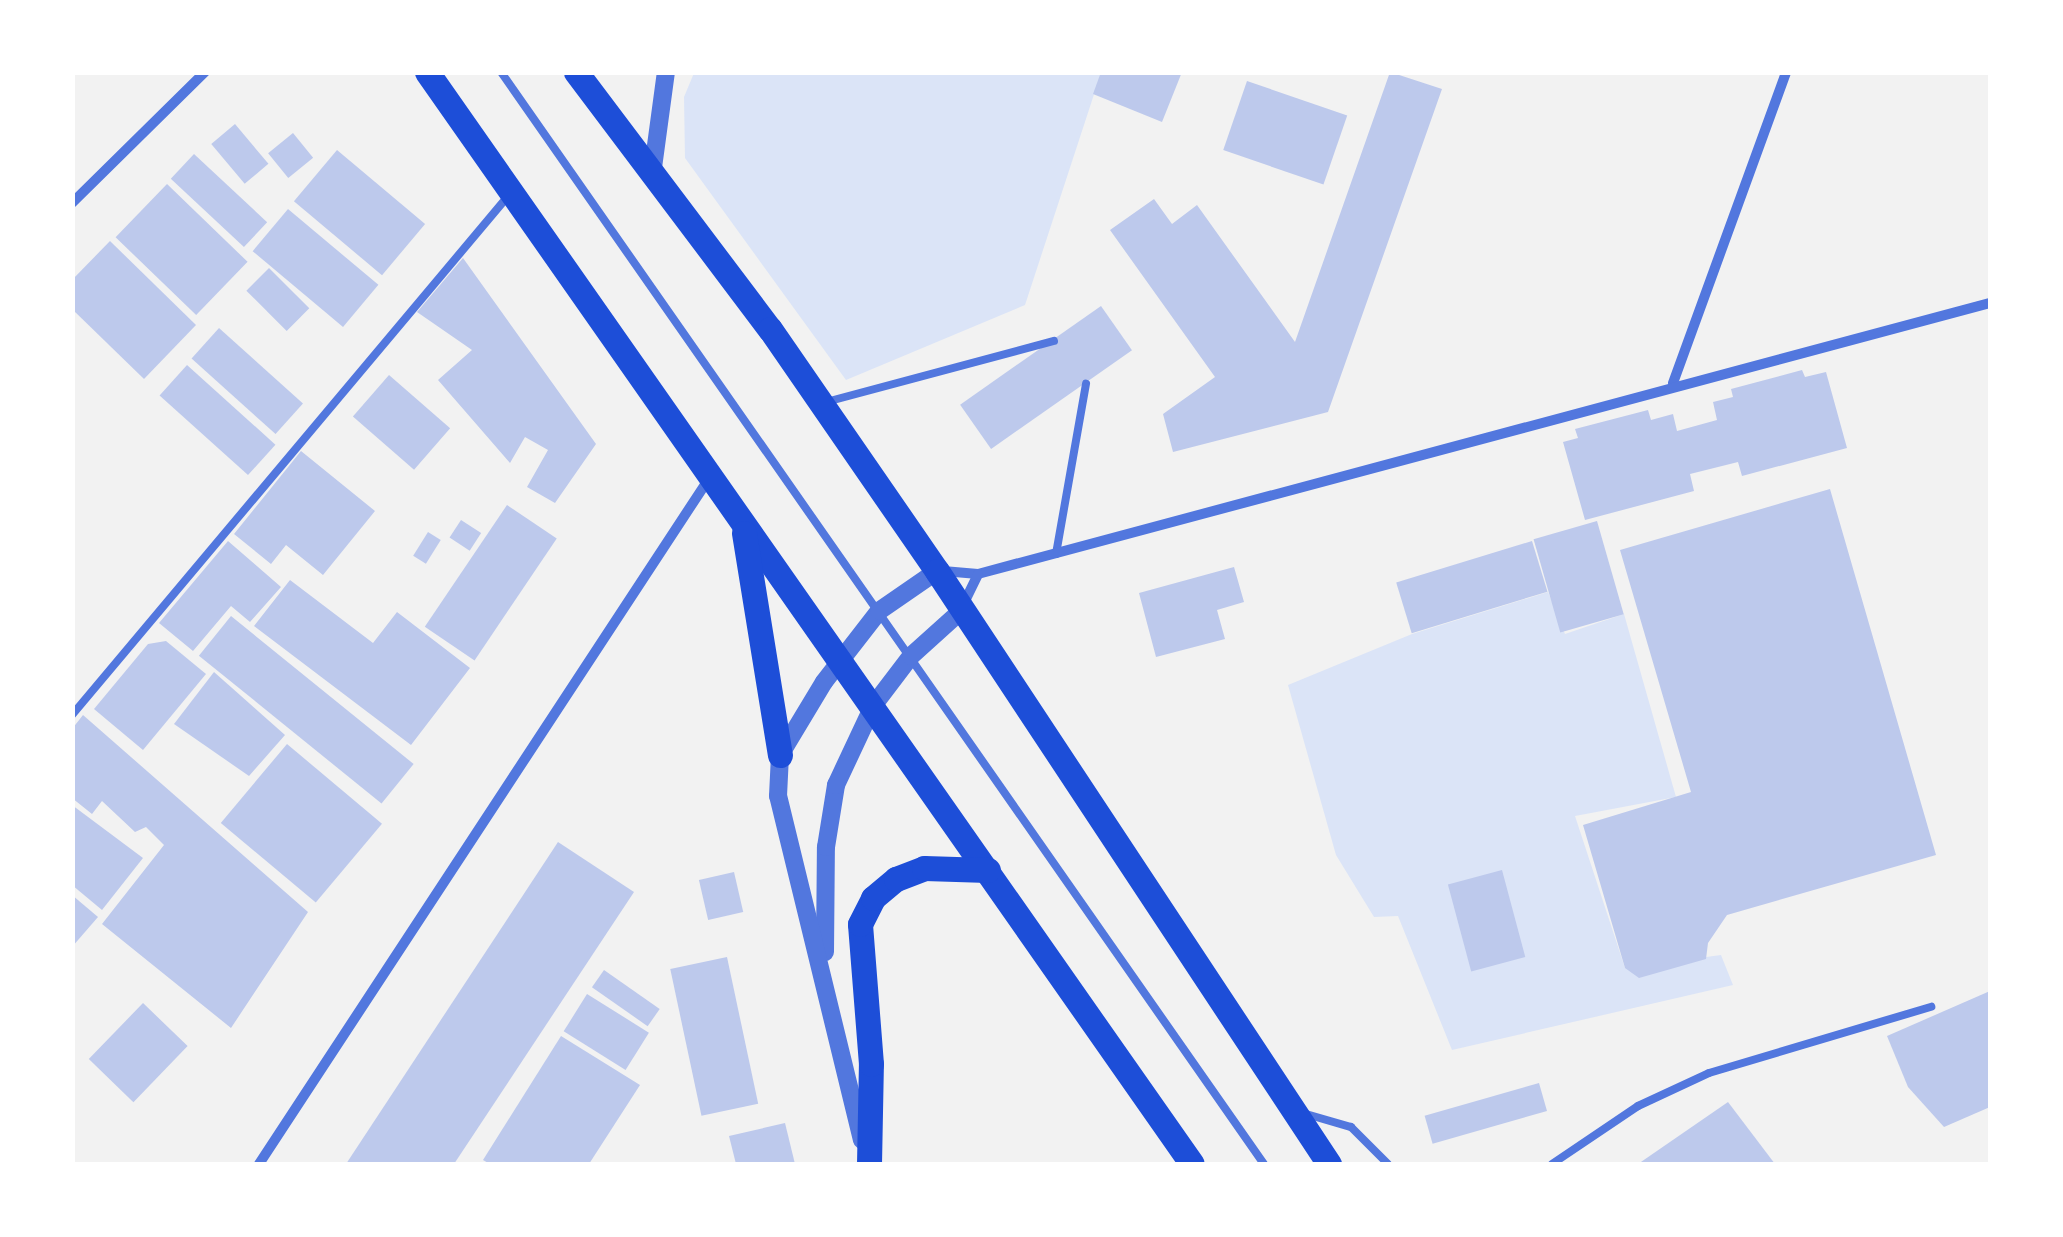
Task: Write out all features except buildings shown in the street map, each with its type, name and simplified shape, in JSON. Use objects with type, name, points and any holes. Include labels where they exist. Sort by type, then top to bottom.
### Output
[{"type":"main road","points":[[427,72],[1192,1164]]},
{"type":"main road","points":[[576,72],[821,403],[937,570],[960,611],[1329,1164]]},
{"type":"main road","points":[[744,528],[780,755]]},
{"type":"main road","points":[[869,1164],[871,1064],[860,924],[873,898],[896,879],[924,868],[988,870]]},
{"type":"street","points":[[72,203],[204,72]]},
{"type":"street","points":[[652,175],[666,72]]},
{"type":"street","points":[[1672,384],[1786,72]]},
{"type":"street","points":[[869,1164],[778,796],[780,755],[840,658],[879,611],[937,570],[978,574],[1672,384],[1990,303]]},
{"type":"street","points":[[258,1164],[709,478]]},
{"type":"street","points":[[824,974],[826,847],[836,785],[874,706],[912,656],[960,611],[978,574]]},
{"type":"lane","points":[[502,72],[1264,1164]]},
{"type":"lane","points":[[72,715],[512,191]]},
{"type":"lane","points":[[821,403],[1054,340]]},
{"type":"lane","points":[[1056,554],[1086,384]]},
{"type":"lane","points":[[1552,1164],[1638,1106],[1709,1073],[1930,1007]]},
{"type":"lane","points":[[1292,1110],[1350,1127],[1388,1164]]},
{"type":"shaded area","points":[[694,73],[1101,73],[1025,305],[846,380],[685,158],[684,97]]},
{"type":"shaded area","points":[[1548,592],[1565,634],[1624,614],[1676,797],[1575,816],[1625,968],[1721,955],[1733,985],[1452,1050],[1398,916],[1374,917],[1336,855],[1288,685],[1412,634]]}]
